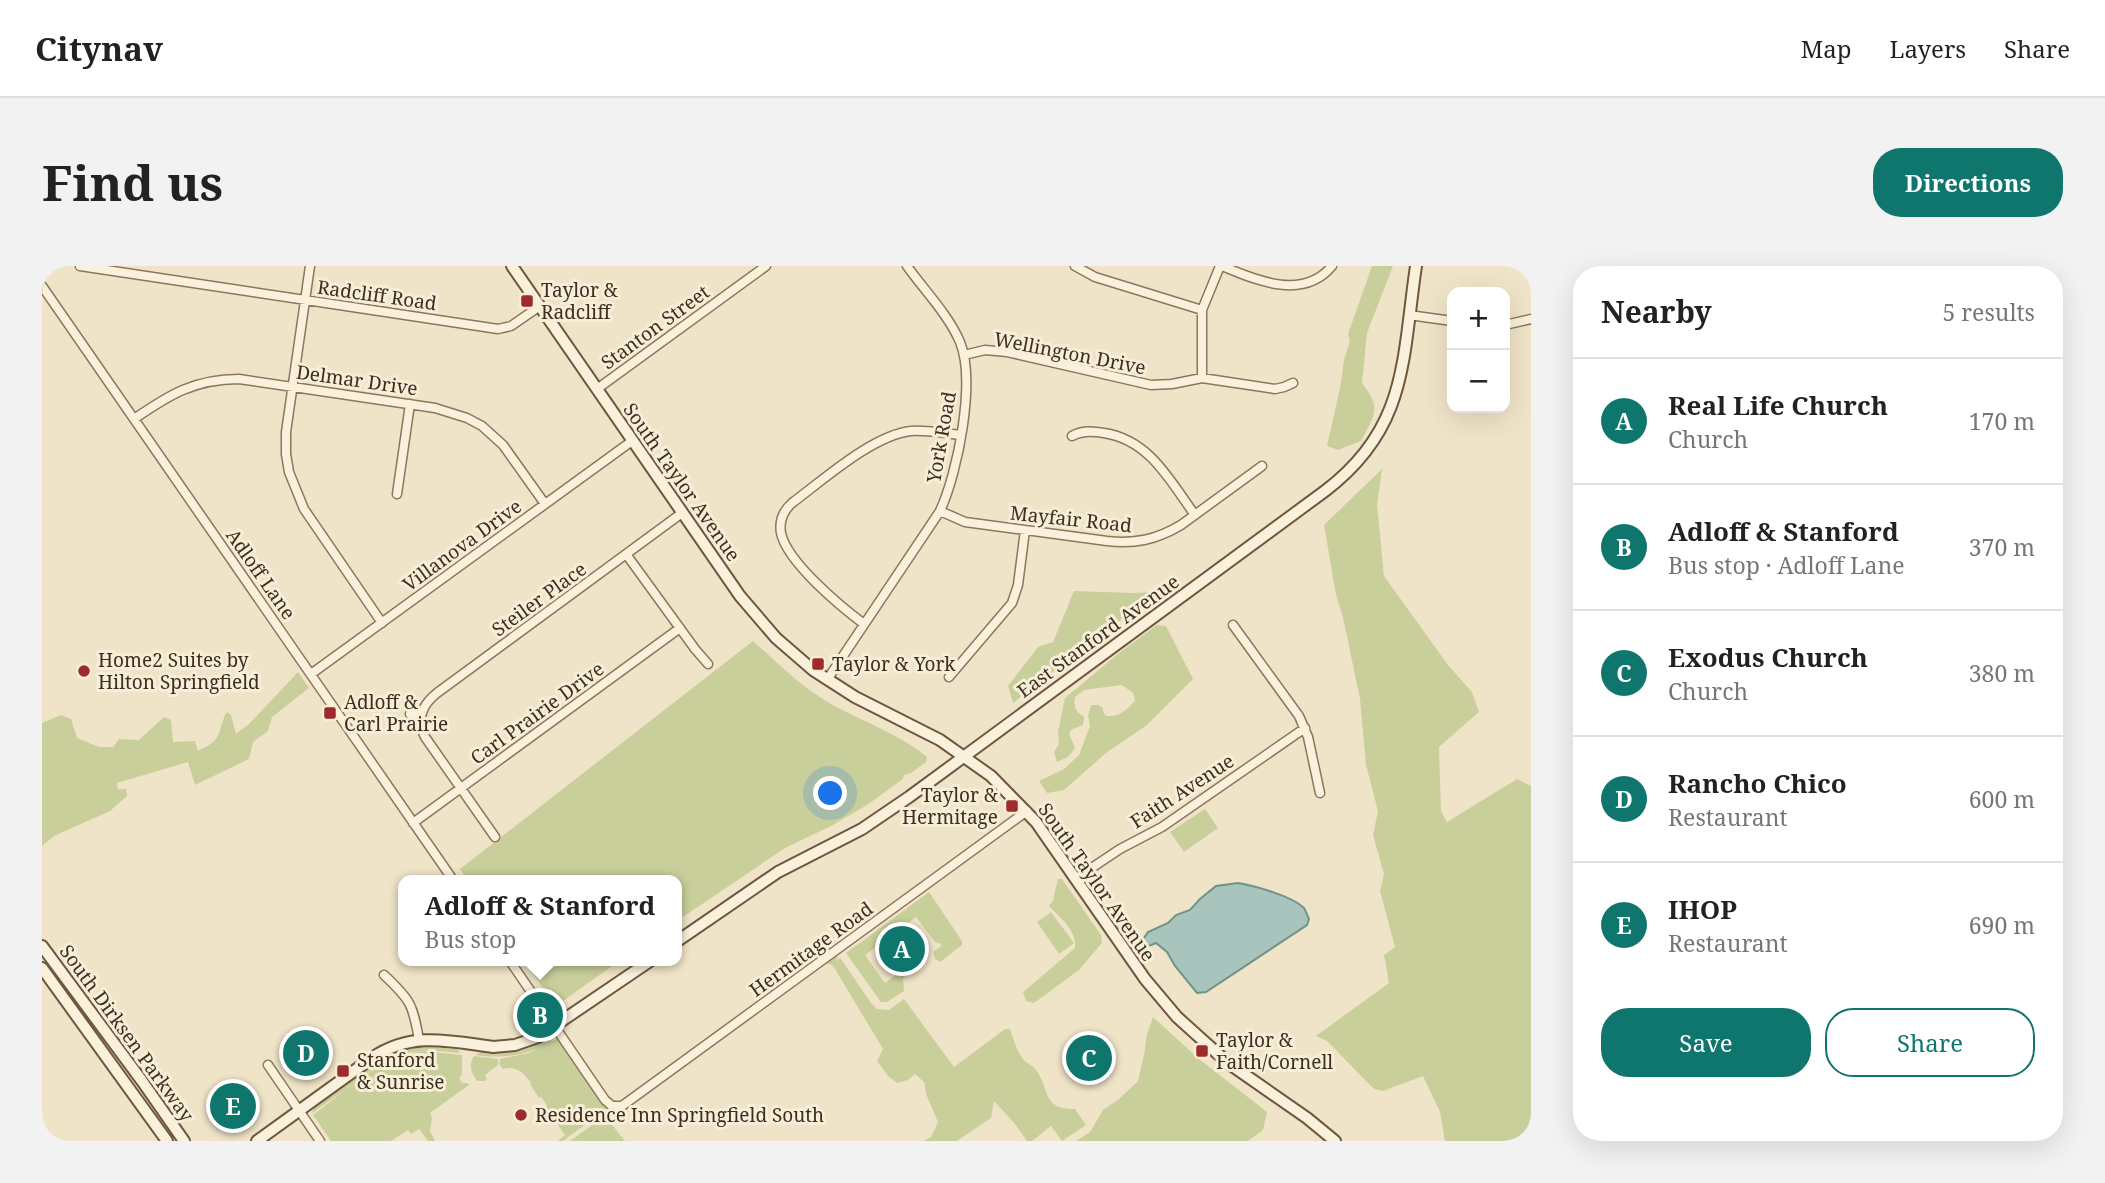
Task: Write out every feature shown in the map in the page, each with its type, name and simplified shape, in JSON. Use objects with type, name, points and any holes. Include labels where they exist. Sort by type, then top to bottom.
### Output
[{"type":"main road","name":"South Taylor Avenue","points":[[512,266],[740,596],[762,623],[789,651],[827,680],[930,734],[991,776],[1027,811],[1145,979],[1177,1017],[1218,1055],[1335,1141]]},
{"type":"main road","name":"East Stanford Avenue","points":[[682,939],[778,873],[880,818],[1352,469],[1374,442],[1390,413],[1399,382],[1416,266]]},
{"type":"main road","name":"South Dirksen Parkway","points":[[42,946],[184,1141]]},
{"type":"main road","points":[[257,1141],[381,1052],[396,1045],[419,1040],[505,1047],[526,1042],[556,1027],[643,966]]},
{"type":"main road","name":"South Dirksen Parkway","points":[[42,968],[167,1141]]},
{"type":"main road","points":[[152,1119],[160,1141]]},
{"type":"street","name":"Radcliff Road","points":[[80,266],[498,329],[511,326],[540,306]]},
{"type":"street","points":[[310,266],[286,432],[289,472],[304,509],[382,623]]},
{"type":"street","name":"Stanton Street","points":[[597,389],[766,266]]},
{"type":"street","name":"York Road","points":[[827,680],[940,511],[952,481],[966,394],[964,355],[952,327],[907,266]]},
{"type":"street","points":[[1075,266],[1095,277],[1202,310]]},
{"type":"street","points":[[1202,378],[1202,310],[1221,266],[1282,286],[1318,284],[1332,266]]},
{"type":"street","name":"Adloff Lane","points":[[42,286],[449,875]]},
{"type":"street","points":[[1409,315],[1447,320]]},
{"type":"street","points":[[1510,324],[1531,319]]},
{"type":"street","name":"Wellington Drive","points":[[964,355],[985,350],[1007,352],[1151,385],[1202,378],[1275,389],[1293,383]]},
{"type":"street","name":"Delmar Drive","points":[[134,419],[179,390],[208,381],[239,379],[450,412],[482,426],[503,445],[545,504]]},
{"type":"street","points":[[397,494],[410,404]]},
{"type":"street","points":[[864,624],[820,587],[787,546],[780,528],[783,515],[788,507],[870,446],[893,435],[912,431],[960,435]]},
{"type":"street","points":[[1073,436],[1087,431],[1108,433],[1138,445],[1155,461],[1195,515]]},
{"type":"street","name":"Villanova Drive","points":[[311,674],[632,441]]},
{"type":"street","name":"Mayfair Road","points":[[940,511],[965,522],[1107,541],[1137,542],[1167,533],[1262,466]]},
{"type":"street","name":"Steiler Place","points":[[421,715],[430,698],[682,513]]},
{"type":"street","points":[[949,677],[1012,603],[1018,585],[1025,530]]},
{"type":"street","points":[[626,554],[708,664]]},
{"type":"street","points":[[1233,625],[1293,707],[1305,728],[1320,793]]},
{"type":"street","name":"Carl Prairie Drive","points":[[413,823],[680,628]]},
{"type":"street","points":[[410,714],[421,715],[421,727],[425,737],[495,837]]},
{"type":"street","name":"Faith Avenue","points":[[1075,879],[1120,849],[1162,827],[1305,728]]},
{"type":"street","name":"Hermitage Road","points":[[556,1027],[605,1100],[612,1106],[622,1106],[1027,811]]},
{"type":"street","points":[[513,966],[556,1027]]},
{"type":"street","points":[[384,975],[400,989],[411,1004],[419,1040]]},
{"type":"street","points":[[268,1065],[320,1141]]},
{"type":"green space","points":[[1372,266],[1393,266],[1367,333],[1362,383],[1372,399],[1373,418],[1361,441],[1338,450],[1327,446],[1350,341],[1348,334]]},
{"type":"green space","points":[[1382,469],[1377,505],[1384,576],[1448,665],[1472,692],[1479,712],[1439,747],[1441,811],[1447,822],[1517,779],[1531,786],[1531,1141],[1445,1141],[1440,1112],[1423,1076],[1383,1091],[1374,1089],[1327,1041],[1316,1036],[1389,983],[1384,955],[1395,947],[1380,891],[1384,874],[1373,835],[1378,811],[1366,765],[1360,699],[1336,595],[1324,525]]},
{"type":"green space","points":[[1074,591],[1157,592],[1013,703],[1008,686],[1038,647],[1053,642]]},
{"type":"green space","points":[[1157,625],[1166,626],[1193,679],[1147,725],[1106,753],[1064,790],[1047,793],[1039,781],[1064,769],[1079,755],[1090,726],[1088,716],[1091,705],[1098,705],[1103,708],[1106,716],[1111,716],[1122,712],[1135,701],[1133,693],[1122,685],[1084,690],[1075,697],[1076,709],[1084,717],[1083,725],[1071,730],[1069,734],[1075,748],[1068,757],[1057,762],[1054,752],[1059,744],[1058,732],[1065,698]]},
{"type":"green space","points":[[753,641],[811,691],[905,742],[927,757],[926,762],[904,775],[903,779],[867,805],[785,848],[682,918],[682,875],[464,875],[460,869]]},
{"type":"green space","points":[[298,672],[309,688],[272,717],[268,731],[253,742],[249,759],[195,785],[188,762],[117,783],[118,789],[126,789],[127,796],[110,811],[54,836],[42,846],[42,723],[61,715],[71,719],[77,738],[99,747],[113,747],[119,739],[139,740],[164,717],[171,720],[173,742],[195,741],[198,751],[217,738],[227,712],[231,715],[236,734],[249,724]]},
{"type":"green space","points":[[1205,809],[1218,828],[1184,852],[1170,832]]},
{"type":"green space","points":[[1058,879],[1062,879],[1101,935],[1102,943],[1079,970],[1034,1003],[1026,1001],[1023,992],[1075,948],[1071,930],[1049,906]]},
{"type":"green space","points":[[929,892],[962,941],[962,945],[940,962],[935,959],[933,952],[941,944],[935,942],[916,917],[865,955],[885,983],[902,970],[908,973],[903,979],[904,991],[887,1002],[881,1002],[846,953]]},
{"type":"green space","points":[[1051,912],[1074,943],[1059,954],[1037,922]]},
{"type":"green space","points":[[835,956],[838,957],[836,961],[841,959],[877,1009],[889,1010],[904,999],[954,1067],[1005,1029],[1010,1029],[1019,1052],[1041,1077],[1048,1097],[1057,1106],[1075,1109],[1086,1125],[1062,1141],[1051,1126],[1032,1141],[1027,1141],[994,1101],[991,1118],[957,1141],[924,1141],[931,1137],[938,1122],[924,1082],[915,1074],[908,1080],[897,1083],[877,1061],[883,1049],[835,969],[826,963],[818,966]]},
{"type":"green space","points":[[528,966],[612,966],[556,1006]]},
{"type":"green space","points":[[1153,1017],[1199,1059],[1267,1112],[1263,1130],[1248,1141],[1076,1141],[1090,1132],[1103,1110],[1138,1081]]},
{"type":"green space","points":[[548,1039],[552,1041],[524,1053],[495,1057],[475,1055],[481,1052],[516,1051]]},
{"type":"green space","points":[[557,1039],[606,1109],[563,1141],[558,1141],[565,1135],[528,1079],[519,1071],[512,1068],[503,1069],[499,1064],[500,1059],[529,1053]]},
{"type":"green space","points":[[429,1045],[455,1048],[461,1053],[422,1051],[385,1061],[311,1114],[315,1106],[388,1055],[410,1047]]},
{"type":"green space","points":[[425,1051],[462,1055],[462,1074],[459,1078],[462,1083],[469,1085],[430,1113],[430,1131],[435,1141],[428,1141],[419,1129],[411,1134],[408,1130],[391,1141],[331,1141],[313,1115],[380,1066],[410,1053]]},
{"type":"green space","points":[[474,1056],[498,1059],[498,1065],[485,1075],[485,1081],[477,1081],[472,1072],[471,1063]]},
{"type":"green space","points":[[605,1116],[625,1141],[570,1141]]},
{"type":"water","points":[[1238,883],[1291,899],[1304,908],[1309,919],[1307,925],[1206,992],[1197,993],[1167,952],[1156,943],[1144,948],[1142,941],[1148,932],[1190,910],[1216,886]]},
{"type":"place","name":"Taylor & Radcliff","points":[[527,301]]},
{"type":"place","name":"Taylor & York","points":[[818,664]]},
{"type":"place","name":"Home2 Suites by Hilton Springfield","points":[[84,671]]},
{"type":"place","name":"Adloff & Carl Prairie","points":[[330,713]]},
{"type":"place","name":"Taylor & Hermitage","points":[[1012,806]]},
{"type":"place","name":"Real Life Church","points":[[902,949]]},
{"type":"place","name":"Adloff & Stanford","points":[[540,1015]]},
{"type":"place","name":"Taylor & Faith/Cornell","points":[[1202,1051]]},
{"type":"place","name":"Rancho Chico","points":[[306,1053]]},
{"type":"place","name":"Exodus Church","points":[[1089,1058]]},
{"type":"place","name":"Stanford & Sunrise","points":[[343,1071]]},
{"type":"place","name":"IHOP","points":[[233,1106]]},
{"type":"place","name":"Residence Inn Springfield South","points":[[521,1115]]}]
